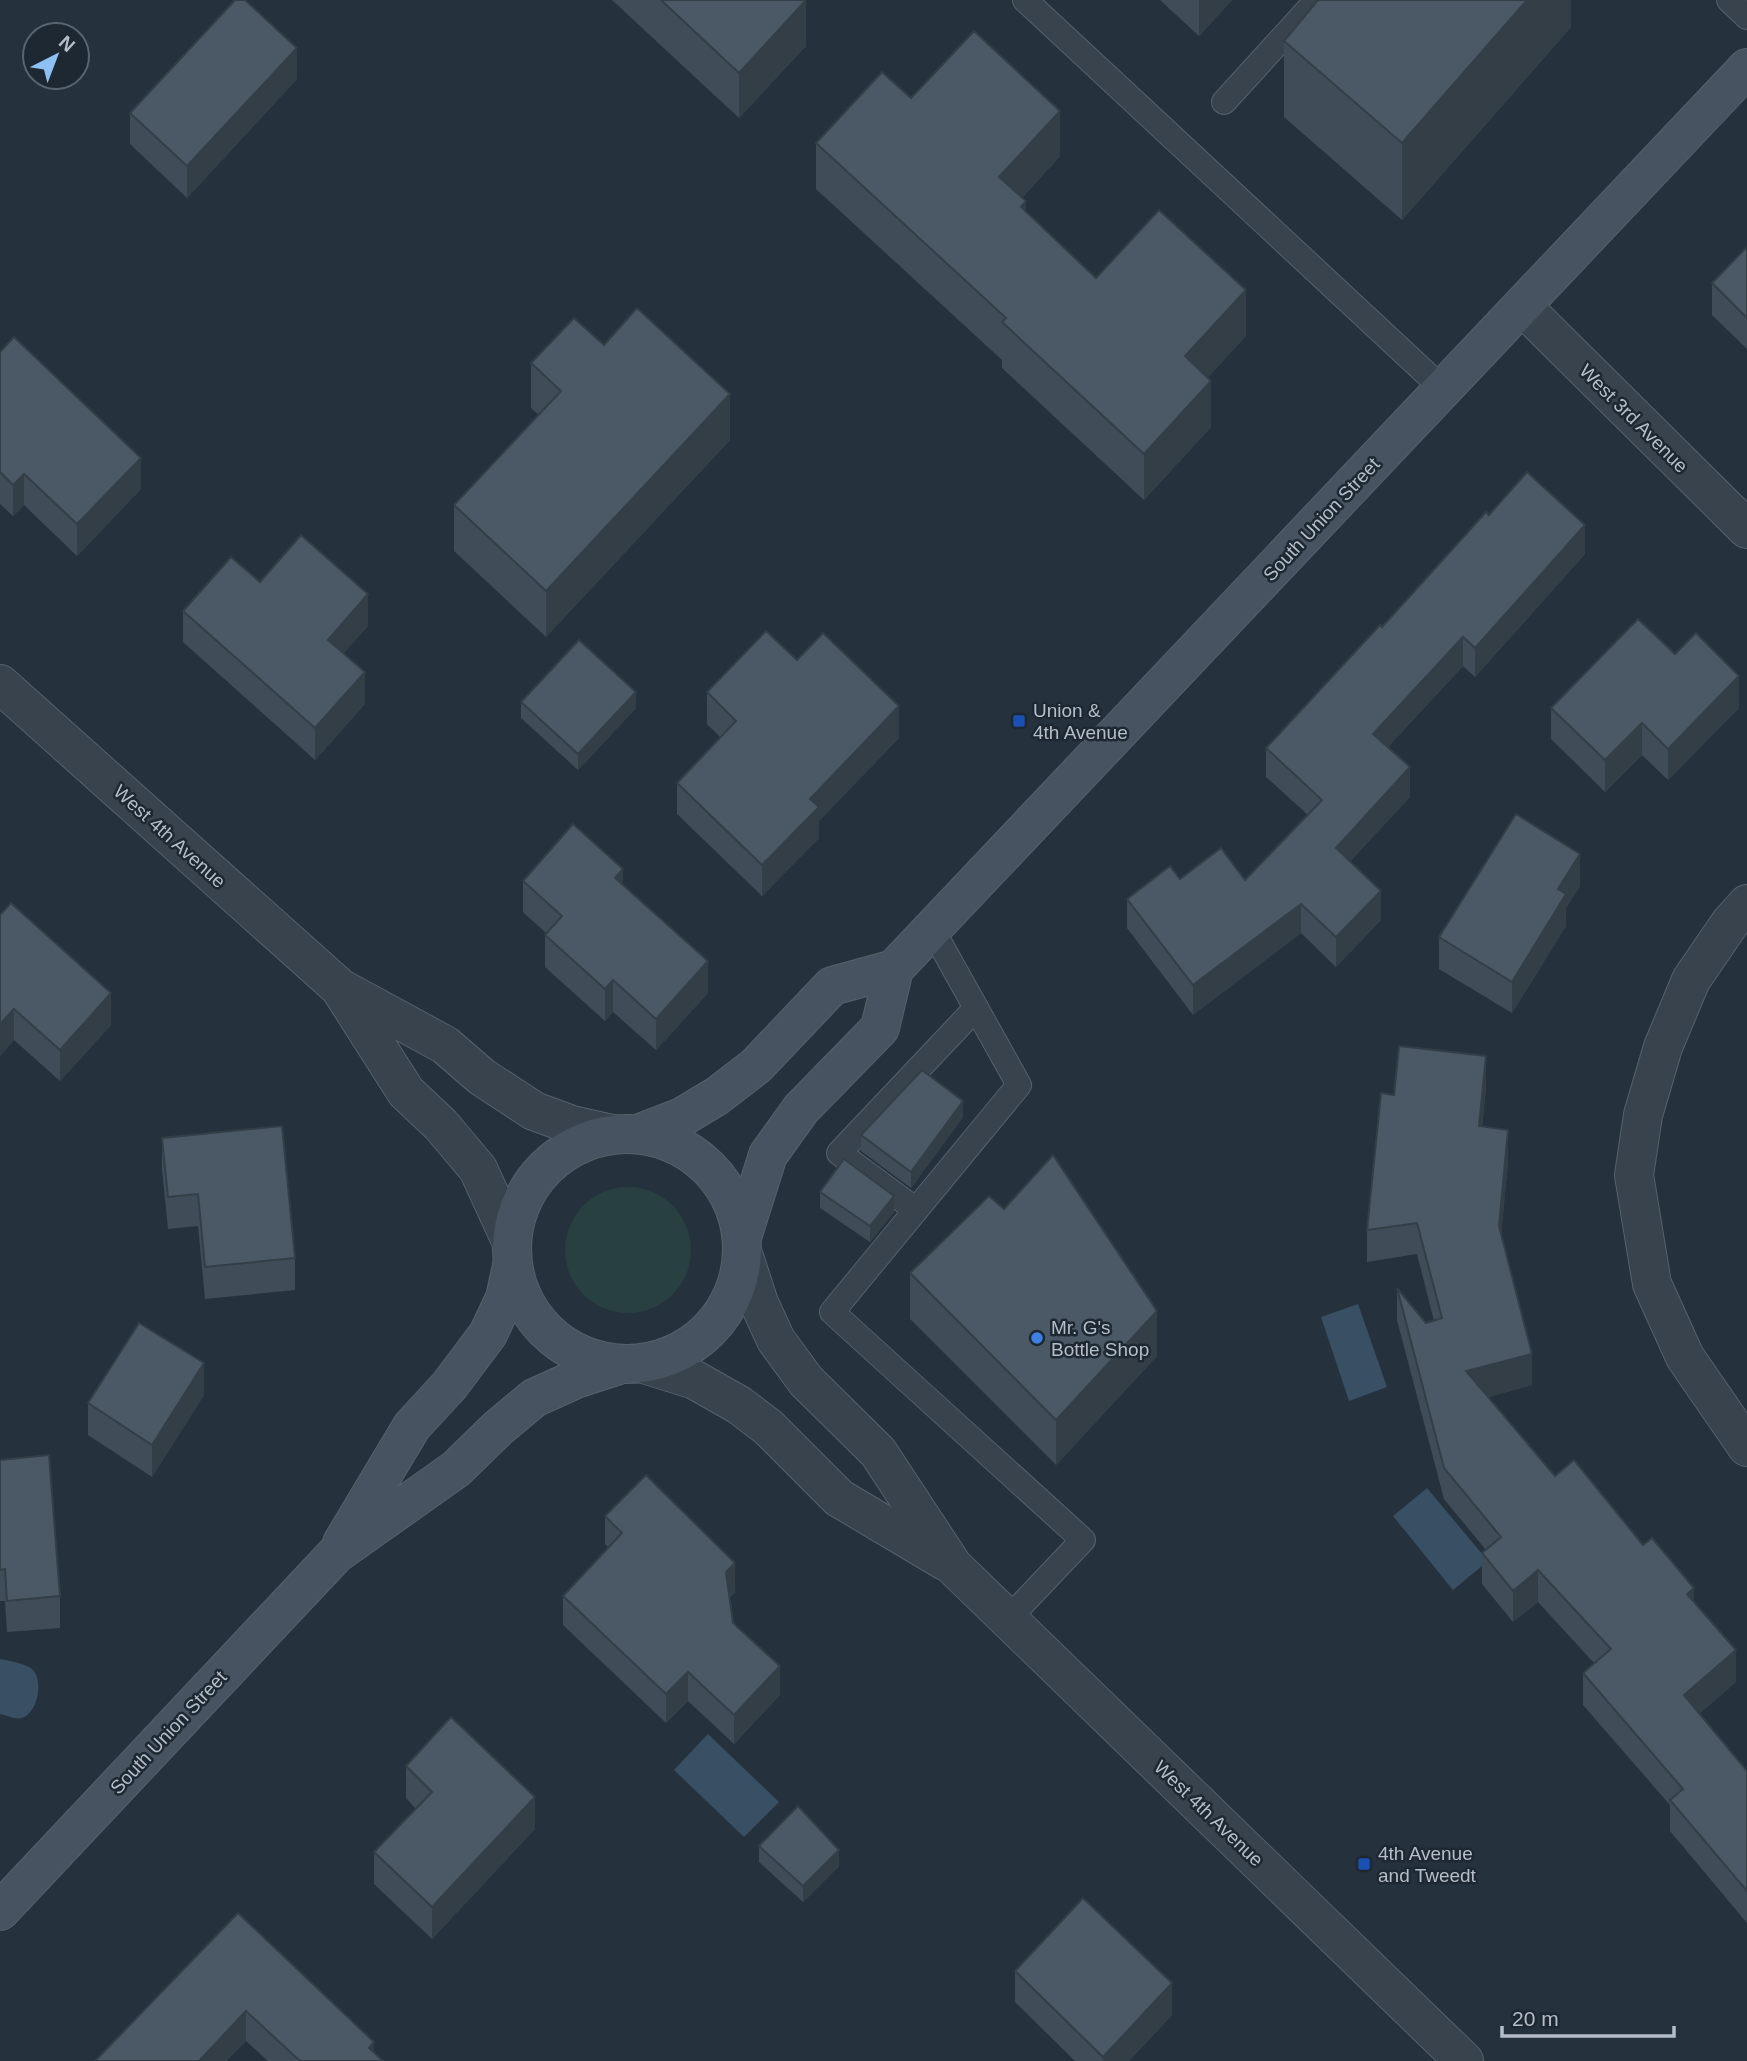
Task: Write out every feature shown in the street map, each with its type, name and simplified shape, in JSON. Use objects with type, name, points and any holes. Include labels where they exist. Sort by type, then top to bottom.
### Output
[{"type":"main road","name":"South Union Street","points":[[894,969],[1747,68]]},
{"type":"main road","points":[[894,969],[880,1028],[801,1109],[768,1155],[743,1244],[737,1286],[724,1315],[702,1339],[675,1355],[632,1365],[589,1358],[560,1344],[537,1323],[521,1296],[512,1253],[518,1210],[533,1181],[554,1158],[582,1142],[625,1134],[682,1117],[717,1096],[756,1066],[832,986],[894,969]]},
{"type":"main road","points":[[625,1134],[671,1144],[693,1155],[714,1171],[733,1200],[743,1244]]},
{"type":"main road","name":"South Union Street","points":[[336,1554],[412,1426],[449,1386],[488,1334],[505,1298],[512,1253]]},
{"type":"main road","name":"South Union Street","points":[[0,1911],[336,1554],[456,1469],[534,1398],[576,1379],[632,1365]]},
{"type":"street","name":"West 3rd Avenue","points":[[1522,306],[1747,529]]},
{"type":"street","name":"West 4th Avenue","points":[[0,684],[340,988],[445,1045],[482,1077],[534,1111],[572,1125],[625,1134]]},
{"type":"street","points":[[1747,904],[1730,923],[1691,980],[1672,1025],[1643,1115],[1634,1175],[1652,1284],[1685,1357],[1747,1447]]},
{"type":"street","name":"West 4th Avenue","points":[[340,988],[406,1092],[441,1125],[478,1168],[512,1253]]},
{"type":"street","name":"West 4th Avenue","points":[[743,1244],[759,1303],[776,1340],[806,1381],[878,1452],[953,1566],[1464,2061]]},
{"type":"street","name":"West 4th Avenue","points":[[632,1365],[695,1380],[739,1405],[768,1427],[839,1498],[953,1566]]},
{"type":"lane","points":[[1025,0],[1443,389]]},
{"type":"lane","points":[[1224,102],[1317,0]]},
{"type":"lane","points":[[1729,0],[1747,16]]},
{"type":"lane","points":[[932,929],[1019,1085],[832,1312],[1083,1540],[1008,1619]]},
{"type":"lane","points":[[916,1210],[839,1153],[976,1009]]},
{"type":"green space","points":[[628,1187],[652,1192],[673,1205],[686,1226],[691,1250],[686,1274],[673,1295],[652,1308],[628,1313],[604,1308],[583,1295],[570,1274],[565,1250],[570,1226],[583,1205],[604,1192]]},
{"type":"water","points":[[1358,1304],[1387,1387],[1349,1401],[1321,1317]]},
{"type":"water","points":[[1427,1488],[1488,1561],[1453,1590],[1393,1516]]},
{"type":"water","points":[[0,1659],[25,1665],[36,1674],[38,1696],[32,1710],[22,1718],[0,1714]]},
{"type":"water","points":[[708,1734],[779,1802],[744,1837],[674,1770]]},
{"type":"building","points":[[235,0],[245,0],[297,48],[187,166],[130,113]]},
{"type":"building","points":[[661,0],[806,0],[739,73]]},
{"type":"building","points":[[1318,0],[1527,0],[1402,143],[1284,41]]},
{"type":"building","points":[[974,31],[1060,111],[999,177],[1026,201],[1021,207],[1096,278],[1159,210],[1246,290],[1185,356],[1211,381],[1144,454],[1002,322],[1006,318],[816,143],[882,72],[911,98]]},
{"type":"building","points":[[1747,247],[1747,318],[1712,283]]},
{"type":"building","points":[[637,308],[730,394],[546,591],[454,505],[561,391],[531,363],[574,318],[604,345]]},
{"type":"building","points":[[14,337],[141,458],[77,524],[24,474],[13,485],[0,472],[0,352]]},
{"type":"building","points":[[1527,472],[1585,525],[1475,648],[1463,637],[1373,734],[1410,767],[1336,848],[1381,891],[1336,937],[1301,904],[1193,985],[1127,899],[1170,866],[1180,879],[1221,848],[1245,880],[1322,800],[1266,748],[1380,625],[1382,627],[1486,512],[1489,515]]},
{"type":"building","points":[[301,535],[368,594],[328,640],[365,672],[315,728],[183,611],[231,557],[260,582]]},
{"type":"building","points":[[1638,619],[1675,654],[1696,633],[1739,676],[1668,749],[1642,723],[1605,760],[1551,708]]},
{"type":"building","points":[[766,631],[797,660],[823,633],[899,706],[810,799],[819,807],[762,865],[677,783],[736,721],[707,692]]},
{"type":"building","points":[[579,640],[636,692],[578,754],[521,702]]},
{"type":"building","points":[[1516,814],[1580,854],[1558,889],[1566,894],[1512,982],[1439,937]]},
{"type":"building","points":[[573,824],[623,869],[615,878],[708,961],[656,1019],[613,980],[605,989],[545,935],[562,916],[523,881]]},
{"type":"building","points":[[11,903],[111,993],[60,1050],[14,1009],[0,1024],[0,915]]},
{"type":"building","points":[[1399,1046],[1486,1056],[1479,1126],[1508,1130],[1499,1226],[1532,1354],[1466,1371],[1555,1476],[1574,1460],[1643,1545],[1652,1538],[1694,1588],[1687,1594],[1736,1650],[1684,1695],[1747,1771],[1747,1891],[1670,1800],[1683,1789],[1583,1673],[1611,1649],[1538,1570],[1513,1591],[1482,1553],[1501,1537],[1444,1468],[1397,1288],[1426,1323],[1442,1318],[1417,1223],[1367,1230],[1381,1093],[1394,1095]]},
{"type":"building","points":[[922,1070],[963,1101],[911,1172],[861,1135]]},
{"type":"building","points":[[282,1126],[295,1258],[205,1267],[198,1194],[168,1197],[162,1138]]},
{"type":"building","name":"Mr. G's Bottle Shop","points":[[1053,1155],[1157,1311],[1056,1420],[910,1273],[989,1196],[1004,1209]]},
{"type":"building","points":[[844,1159],[894,1196],[870,1226],[820,1192]]},
{"type":"building","points":[[139,1323],[204,1363],[152,1445],[88,1403]]},
{"type":"building","points":[[49,1455],[60,1596],[7,1601],[5,1569],[0,1570],[0,1460]]},
{"type":"building","points":[[646,1475],[735,1563],[726,1572],[733,1623],[780,1666],[734,1715],[688,1672],[666,1694],[563,1596],[622,1533],[605,1516]]},
{"type":"building","points":[[451,1717],[535,1797],[432,1907],[374,1852],[432,1792],[406,1766]]},
{"type":"building","points":[[798,1806],[839,1850],[803,1886],[759,1846]]},
{"type":"building","points":[[1083,1898],[1172,1983],[1103,2057],[1015,1971]]},
{"type":"building","points":[[238,1913],[374,2042],[369,2048],[383,2061],[300,2061],[246,2011],[199,2061],[95,2061]]},
{"type":"place","name":"Union & 4th Avenue","points":[[1019,721]]},
{"type":"place","name":"Mr. G's Bottle Shop","points":[[1037,1338]]},
{"type":"place","name":"4th Avenue and Tweedt","points":[[1364,1864]]}]
